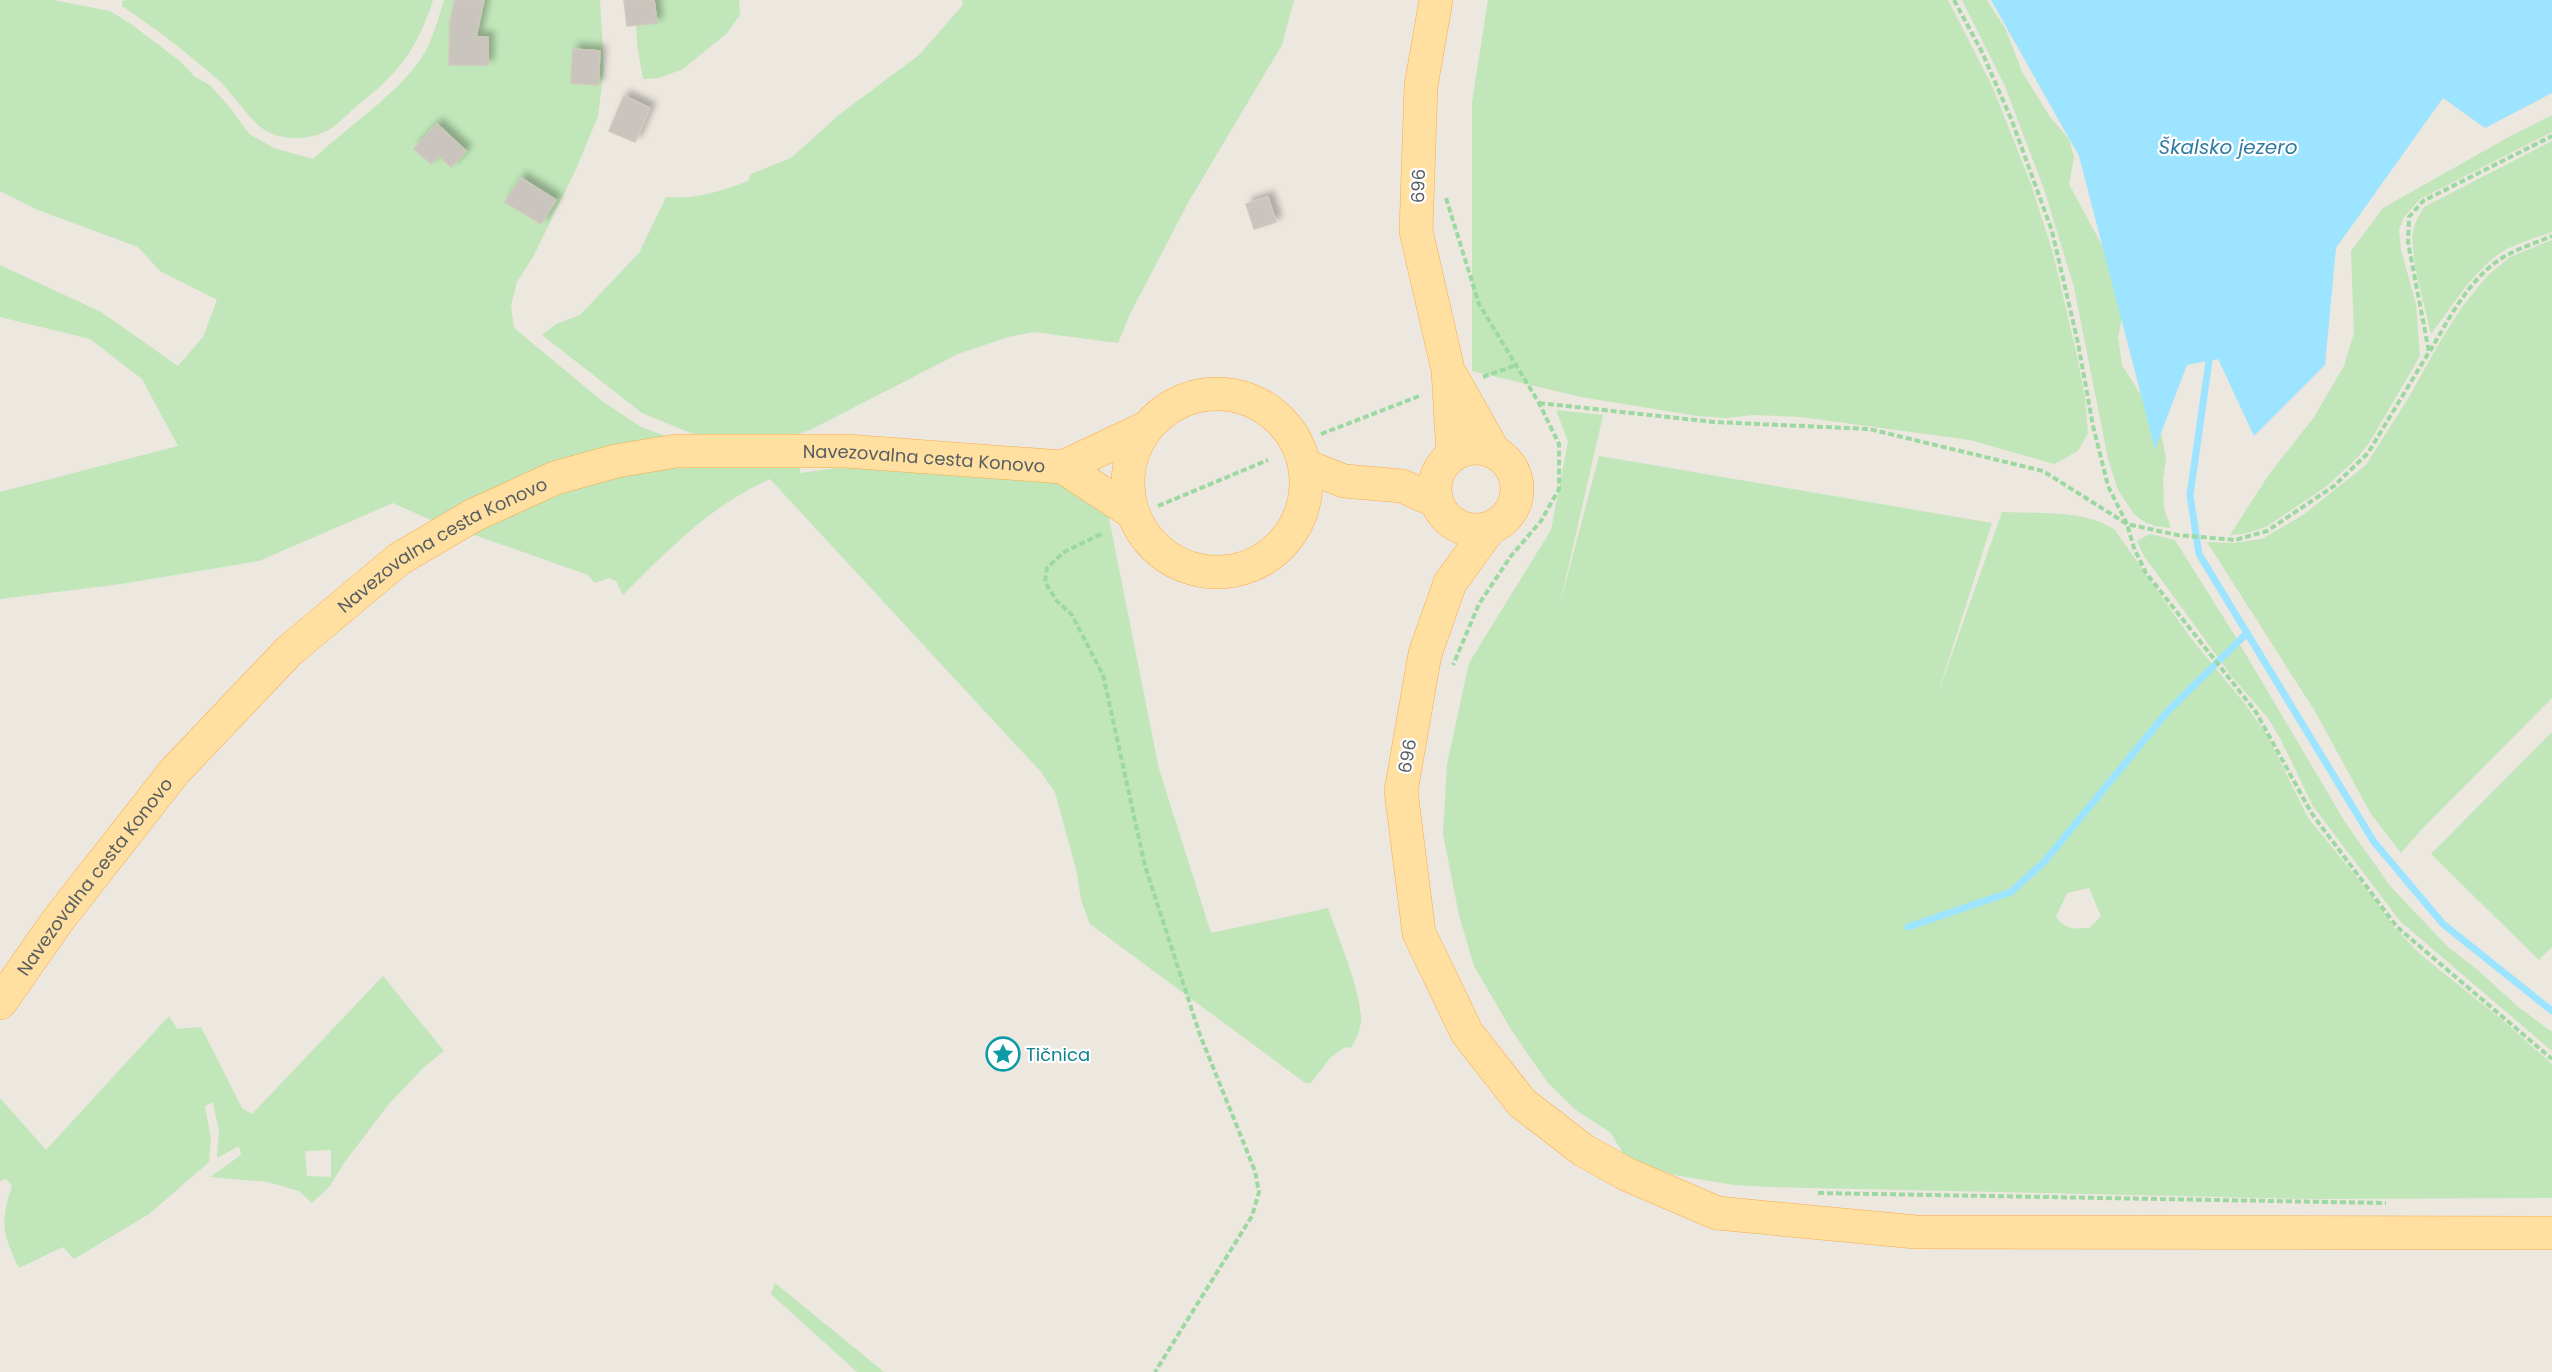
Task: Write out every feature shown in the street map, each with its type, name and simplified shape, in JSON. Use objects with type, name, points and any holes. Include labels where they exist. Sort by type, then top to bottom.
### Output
[{"type":"main road","name":"696","points":[[1436,0],[1421,86],[1416,231],[1463,374],[1494,452],[1505,460],[1514,472],[1517,485],[1516,500],[1511,512],[1501,523],[1489,529],[1450,583],[1425,654],[1401,791],[1419,933],[1467,1033],[1522,1102],[1583,1150],[1600,1160],[1626,1174],[1718,1213],[1916,1232],[2552,1233]]},
{"type":"main road","name":"696","points":[[1450,583],[1442,486],[1463,374]]},
{"type":"main road","name":"Navezovalna cesta Konovo","points":[[1063,467],[1146,428],[1168,408],[1194,396],[1224,393],[1233,395],[1252,400],[1277,416],[1296,438],[1305,466],[1306,495],[1297,523]]},
{"type":"main road","name":"Navezovalna cesta Konovo","points":[[1146,428],[1132,454],[1128,484],[1145,510],[1148,539],[1170,559],[1197,570],[1227,572],[1256,563],[1280,547],[1297,523],[1344,481]]},
{"type":"main road","points":[[1489,529],[1476,531],[1463,529],[1451,523],[1442,486],[1466,449],[1480,448],[1494,452]]},
{"type":"main road","name":"Navezovalna cesta Konovo","points":[[0,1003],[58,920],[174,772],[290,651],[399,559],[474,514],[555,478],[616,461],[676,451],[846,451],[1063,467],[1145,510]]},
{"type":"main road","points":[[1305,466],[1344,481],[1402,486],[1442,486]]},
{"type":"path","points":[[1954,0],[1982,52],[2012,121],[2052,231],[2108,486],[2127,524],[2134,548],[2146,573],[2256,712],[2312,814],[2397,927],[2552,1059]]},
{"type":"path","points":[[2429,352],[2408,242],[2409,217],[2423,201],[2552,136]]},
{"type":"path","points":[[1445,197],[1479,304],[1539,403],[1559,444],[1559,489],[1541,521],[1511,556],[1479,604],[1449,674]]},
{"type":"path","points":[[1539,403],[1714,422],[1869,429],[2043,471],[2127,524],[2181,535],[2235,540],[2267,531],[2334,486],[2368,453],[2463,299],[2493,265],[2508,254],[2552,236]]},
{"type":"path","points":[[1463,374],[1516,365]]},
{"type":"path","points":[[1321,434],[1423,395]]},
{"type":"path","points":[[1145,510],[1268,460]]},
{"type":"path","points":[[1101,534],[1064,552],[1047,568],[1045,582],[1056,600],[1072,615],[1103,675],[1145,866],[1200,1035],[1255,1171],[1259,1192],[1252,1216],[1155,1372]]},
{"type":"path","points":[[1817,1193],[2389,1203]]},
{"type":"green space","points":[[0,0],[53,0],[110,11],[181,62],[195,77],[210,85],[249,134],[274,148],[313,159],[386,97],[412,71],[429,44],[444,0],[600,0],[604,69],[598,116],[577,167],[533,257],[517,282],[511,305],[514,328],[602,401],[641,427],[695,447],[801,443],[800,473],[973,449],[1096,453],[1159,769],[1211,933],[1328,908],[1352,976],[1359,1004],[1361,1025],[1351,1048],[1345,1047],[1330,1058],[1310,1084],[1304,1082],[1090,924],[1081,900],[1077,873],[1055,792],[1041,772],[770,479],[709,515],[674,545],[623,595],[616,581],[609,578],[595,583],[588,575],[426,518],[393,503],[259,561],[121,584],[0,599],[0,492],[178,446],[142,379],[90,339],[0,317],[0,265],[101,312],[178,366],[203,337],[217,300],[160,271],[138,247],[38,210],[0,191]]},
{"type":"green space","points":[[433,0],[413,46],[396,71],[385,82],[327,131],[309,137],[289,138],[262,128],[216,78],[170,40],[122,6],[122,1]]},
{"type":"green space","points":[[635,0],[739,0],[740,15],[726,34],[683,69],[659,78],[643,79],[637,44]]},
{"type":"green space","points":[[962,0],[1294,0],[1282,45],[1189,201],[1130,314],[1118,343],[1034,332],[1008,337],[958,354],[810,430],[776,441],[703,438],[642,413],[542,335],[556,324],[580,315],[639,253],[666,197],[698,196],[728,188],[748,181],[751,174],[791,158],[840,114],[919,55],[963,5]]},
{"type":"green space","points":[[1488,0],[1948,0],[1992,86],[2031,184],[2053,253],[2085,398],[2088,433],[2078,451],[2054,464],[1970,440],[1801,417],[1698,416],[1581,397],[1472,371],[1472,102]]},
{"type":"green space","points":[[1962,0],[1987,0],[2006,30],[2022,72],[2050,117],[2069,139],[2074,157],[2069,184],[2106,253],[2122,318],[2118,337],[2122,365],[2159,424],[2166,458],[2163,479],[2164,509],[2171,528],[2144,522],[2134,514],[2118,490],[2108,459],[2074,287],[2045,192],[2005,86]]},
{"type":"green space","points":[[2552,115],[2552,132],[2420,199],[2404,217],[2399,230],[2401,250],[2416,304],[2420,356],[2369,443],[2357,458],[2327,486],[2266,527],[2244,534],[2230,535],[2268,476],[2314,417],[2344,366],[2354,333],[2351,251],[2383,208]]},
{"type":"green space","points":[[2552,141],[2552,232],[2516,245],[2496,256],[2469,283],[2431,334],[2415,267],[2412,236],[2416,221],[2424,207]]},
{"type":"green space","points":[[2552,240],[2552,698],[2401,853],[2371,814],[2316,713],[2207,542],[2233,543],[2262,539],[2303,515],[2366,465],[2462,307],[2488,275],[2510,257]]},
{"type":"green space","points":[[1556,410],[1603,415],[1559,608],[1599,456],[1992,523],[1936,699],[2002,512],[2075,516],[2103,523],[2115,530],[2189,636],[2245,704],[2267,735],[2308,818],[2376,901],[2394,927],[2421,955],[2501,1019],[2552,1064],[2552,1198],[2311,1199],[1770,1187],[1734,1185],[1674,1175],[1626,1158],[1610,1132],[1577,1111],[1548,1083],[1512,1031],[1474,966],[1459,915],[1443,834],[1447,764],[1469,663],[1551,530],[1568,442]],"holes":[[[2089,888],[2101,916],[2089,928],[2079,929],[2067,926],[2056,917],[2067,893]]]},
{"type":"green space","points":[[2150,534],[2175,540],[2232,631],[2345,822],[2390,886],[2448,947],[2479,971],[2517,1006],[2552,1032],[2552,1051],[2400,921],[2313,806],[2268,718],[2233,678],[2144,556],[2137,541]]},
{"type":"green space","points":[[2552,732],[2552,947],[2539,960],[2431,854]]},
{"type":"green space","points":[[383,976],[444,1051],[424,1067],[388,1105],[344,1163],[329,1187],[312,1203],[299,1191],[268,1182],[210,1177],[241,1155],[239,1146],[217,1158],[219,1132],[213,1102],[205,1106],[211,1139],[209,1162],[149,1214],[74,1259],[63,1247],[19,1268],[9,1246],[5,1228],[4,1219],[12,1186],[6,1179],[0,1181],[0,1098],[46,1150],[169,1016],[177,1029],[201,1027],[242,1108],[252,1114]],"holes":[[[331,1150],[331,1177],[307,1176],[305,1151]]]},
{"type":"green space","points":[[775,1283],[884,1372],[857,1372],[771,1294]]},
{"type":"water","name":"Škalsko jezero","points":[[1991,0],[2552,0],[2552,93],[2485,128],[2443,98],[2336,248],[2325,365],[2254,436],[2218,359],[2187,365],[2155,449],[2079,156]]},
{"type":"building","points":[[455,0],[484,0],[476,37],[488,37],[488,65],[449,65],[450,23]]},
{"type":"building","points":[[624,0],[654,0],[657,23],[627,26]]},
{"type":"building","points":[[573,49],[600,51],[598,85],[571,83]]},
{"type":"building","points":[[624,96],[650,108],[635,142],[609,131]]},
{"type":"building","points":[[437,124],[466,151],[451,167],[438,155],[431,164],[414,149]]},
{"type":"building","points":[[521,178],[556,200],[541,224],[505,202]]},
{"type":"building","points":[[1268,197],[1276,222],[1254,229],[1246,204]]},
{"type":"waterway","points":[[2209,361],[2190,495],[2199,554],[2374,842],[2443,924],[2552,1011]]},
{"type":"waterway","points":[[1908,927],[2011,892],[2044,862],[2168,711],[2247,633]]},
{"type":"place","name":"Tičnica","points":[[1003,1054]]}]
